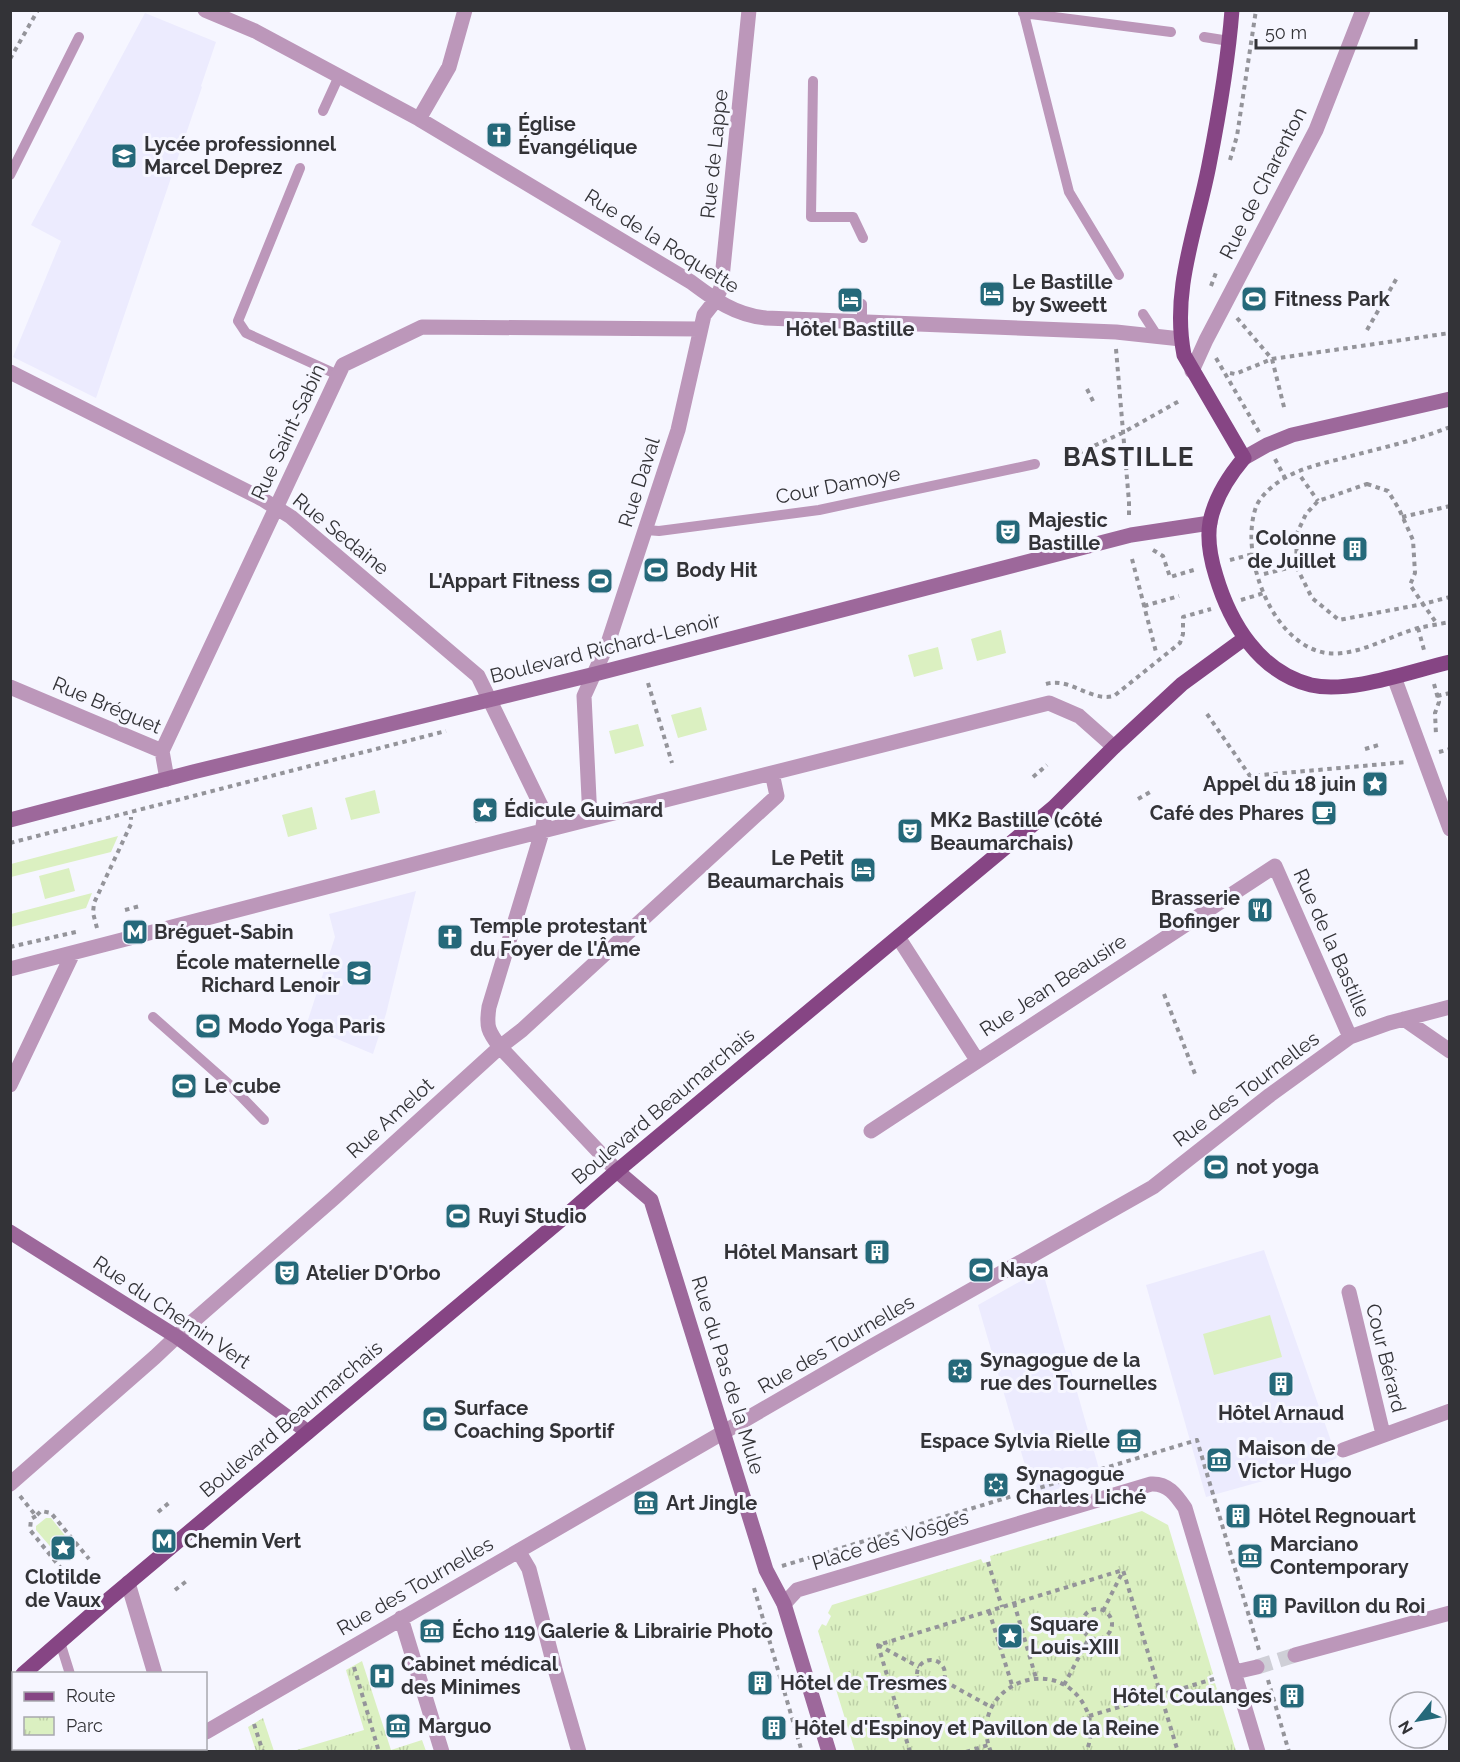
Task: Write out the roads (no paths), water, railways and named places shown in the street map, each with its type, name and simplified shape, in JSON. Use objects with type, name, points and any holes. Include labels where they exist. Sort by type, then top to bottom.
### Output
[{"type":"main road","points":[[1232,10],[1209,166],[1181,291],[1181,339],[1184,355],[1244,458],[1228,478],[1218,497],[1210,523],[1213,565],[1225,604],[1245,638],[1258,654],[1295,680],[1311,685],[1339,686],[1394,677],[1449,662]]},
{"type":"main road","name":"Boulevard Beaumarchais","points":[[25,1672],[617,1171],[1054,807],[1182,684],[1245,638]]},
{"type":"street","name":"Rue de la Roquette","points":[[205,10],[255,31],[419,119],[691,282],[716,301],[754,317],[1116,332],[1181,339]]},
{"type":"street","points":[[419,119],[449,67],[465,10]]},
{"type":"street","name":"Rue de Lappe","points":[[716,301],[721,288],[749,10]]},
{"type":"street","name":"Rue de Charenton","points":[[1192,370],[1316,130],[1363,10]]},
{"type":"street","name":"Rue Daval","points":[[590,819],[584,696],[608,643],[678,430],[704,315],[716,301]]},
{"type":"street","name":"Rue Saint-Sabin","points":[[162,751],[343,365],[422,327],[700,329]]},
{"type":"street","name":"Rue Sedaine","points":[[10,372],[262,499],[291,517],[478,676],[544,814],[542,832]]},
{"type":"street","points":[[1244,458],[1292,435],[1449,399]]},
{"type":"street","name":"Boulevard Richard-Lenoir","points":[[10,820],[167,778],[595,674],[1131,535],[1210,523]]},
{"type":"street","points":[[1394,677],[1449,829]]},
{"type":"street","name":"Rue Bréguet","points":[[10,687],[162,751],[167,778]]},
{"type":"street","points":[[10,969],[1049,703],[1079,716],[1114,747]]},
{"type":"street","name":"Rue Amelot","points":[[10,1484],[334,1198],[500,1047],[531,1022],[777,796],[772,773]]},
{"type":"street","points":[[542,832],[489,1007],[487,1024],[500,1047],[617,1171]]},
{"type":"street","name":"Rue Jean Beausire","points":[[898,937],[977,1060],[1275,866]]},
{"type":"street","name":"Rue de la Bastille","points":[[1275,866],[1350,1037]]},
{"type":"street","points":[[10,1084],[73,953]]},
{"type":"street","name":"Rue des Tournelles","points":[[207,1731],[1153,1187],[1270,1095],[1350,1037],[1449,1007]]},
{"type":"street","points":[[1404,1019],[1449,1050]]},
{"type":"street","points":[[871,1131],[977,1060]]},
{"type":"street","name":"Rue du Pas de la Mule","points":[[617,1171],[651,1200],[766,1570],[784,1604]]},
{"type":"street","name":"Rue du Chemin Vert","points":[[10,1232],[177,1337],[308,1432]]},
{"type":"street","name":"Cour Bérard","points":[[1349,1292],[1383,1434]]},
{"type":"street","points":[[1343,1450],[1449,1411]]},
{"type":"street","name":"Place des Vosges","points":[[784,1604],[797,1590],[1150,1484],[1157,1484],[1173,1492],[1185,1508],[1258,1752]]},
{"type":"street","points":[[519,1552],[529,1569],[579,1752]]},
{"type":"street","points":[[128,1583],[154,1672]]},
{"type":"street","points":[[784,1604],[829,1752]]},
{"type":"street","points":[[1295,1655],[1449,1613]]},
{"type":"street","points":[[401,1618],[442,1752]]},
{"type":"street","points":[[1235,1672],[1260,1663]]},
{"type":"lane","points":[[1119,275],[1069,192],[1023,12],[1171,32]]},
{"type":"lane","points":[[10,175],[79,37]]},
{"type":"lane","points":[[1204,37],[1229,41]]},
{"type":"lane","points":[[323,111],[339,76]]},
{"type":"lane","points":[[813,81],[811,217],[853,217],[862,238]]},
{"type":"lane","points":[[300,168],[238,321],[246,333],[338,375]]},
{"type":"lane","points":[[862,304],[862,323]]},
{"type":"lane","points":[[1143,314],[1158,337]]},
{"type":"lane","name":"Cour Damoye","points":[[646,530],[659,531],[819,510],[1035,464]]},
{"type":"lane","points":[[153,1017],[231,1086],[264,1120]]},
{"type":"lane","points":[[60,1642],[69,1672]]},
{"type":"tunnel","points":[[1257,1667],[1295,1655]]},
{"type":"place","name":"Église Évangélique","points":[[499,135]]},
{"type":"place","name":"Lycée professionnel Marcel Deprez","points":[[124,156]]},
{"type":"place","name":"Le Bastille by Sweett","points":[[992,294]]},
{"type":"place","name":"Fitness Park","points":[[1254,299]]},
{"type":"place","name":"Hôtel Bastille","points":[[850,300]]},
{"type":"place","name":"Majestic Bastille","points":[[1008,532]]},
{"type":"place","name":"Colonne de Juillet","points":[[1355,549]]},
{"type":"place","name":"Body Hit","points":[[656,570]]},
{"type":"place","name":"L'Appart Fitness","points":[[600,581]]},
{"type":"place","name":"Appel du 18 juin","points":[[1375,784]]},
{"type":"place","name":"Édicule Guimard","points":[[485,810]]},
{"type":"place","name":"Café des Phares","points":[[1324,813]]},
{"type":"place","name":"MK2 Bastille (côté Beaumarchais)","points":[[910,831]]},
{"type":"place","name":"Le Petit Beaumarchais","points":[[863,870]]},
{"type":"place","name":"Brasserie Bofinger","points":[[1260,910]]},
{"type":"place","name":"Bréguet-Sabin","points":[[135,932]]},
{"type":"place","name":"Temple protestant du Foyer de l'Âme","points":[[450,937]]},
{"type":"place","name":"École maternelle Richard Lenoir","points":[[359,973]]},
{"type":"place","name":"Modo Yoga Paris","points":[[208,1026]]},
{"type":"place","name":"Le cube","points":[[184,1086]]},
{"type":"place","name":"not yoga","points":[[1216,1167]]},
{"type":"place","name":"Ruyi Studio","points":[[458,1216]]},
{"type":"place","name":"Hôtel Mansart","points":[[877,1252]]},
{"type":"place","name":"Naya","points":[[981,1270]]},
{"type":"place","name":"Atelier D'Orbo","points":[[287,1273]]},
{"type":"place","name":"Synagogue de la rue des Tournelles","points":[[960,1371]]},
{"type":"place","name":"Hôtel Arnaud","points":[[1281,1384]]},
{"type":"place","name":"Surface Coaching Sportif","points":[[435,1419]]},
{"type":"place","name":"Espace Sylvia Rielle","points":[[1129,1441]]},
{"type":"place","name":"Maison de Victor Hugo","points":[[1219,1460]]},
{"type":"place","name":"Synagogue Charles Liché","points":[[996,1485]]},
{"type":"place","name":"Art Jingle","points":[[646,1503]]},
{"type":"place","name":"Hôtel Regnouart","points":[[1238,1516]]},
{"type":"place","name":"Chemin Vert","points":[[164,1541]]},
{"type":"place","name":"Clotilde de Vaux","points":[[63,1548]]},
{"type":"place","name":"Marciano Contemporary","points":[[1250,1556]]},
{"type":"place","name":"Pavillon du Roi","points":[[1265,1606]]},
{"type":"place","name":"Écho 119 Galerie & Librairie Photo","points":[[432,1631]]},
{"type":"place","name":"Square Louis-XIII","points":[[1010,1636]]},
{"type":"place","name":"Cabinet médical des Minimes","points":[[382,1676]]},
{"type":"place","name":"Hôtel de Tresmes","points":[[760,1683]]},
{"type":"place","name":"Hôtel Coulanges","points":[[1292,1696]]},
{"type":"place","name":"Marguo","points":[[398,1726]]},
{"type":"place","name":"Hôtel d'Espinoy et Pavillon de la Reine","points":[[774,1728]]},
{"type":"district","name":"BASTILLE","points":[[1129,457]]}]
